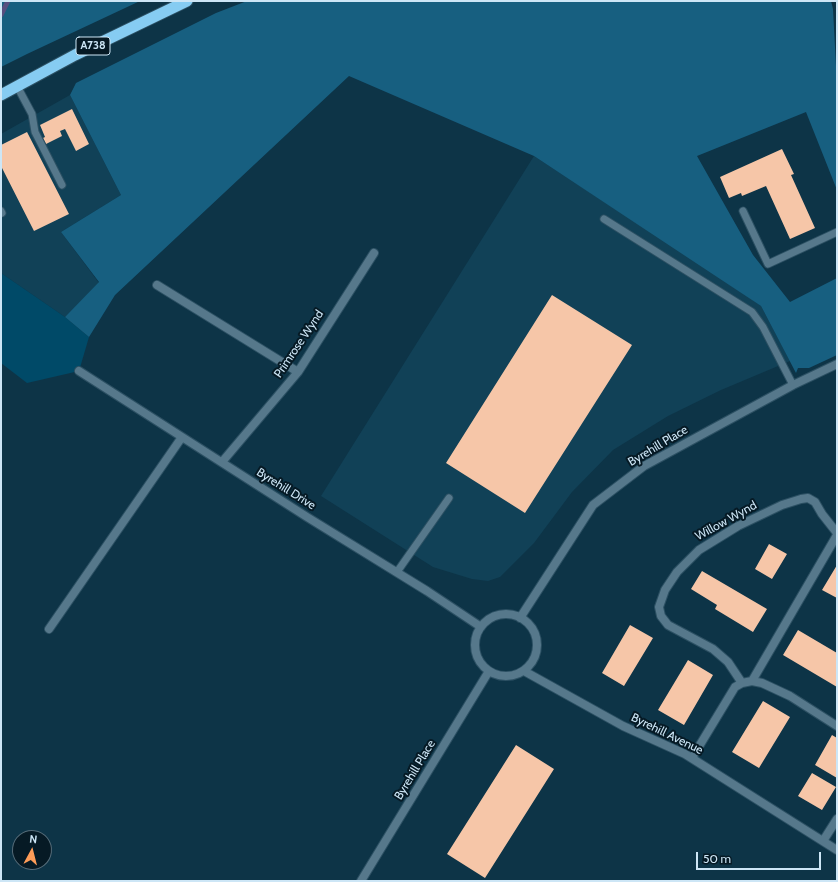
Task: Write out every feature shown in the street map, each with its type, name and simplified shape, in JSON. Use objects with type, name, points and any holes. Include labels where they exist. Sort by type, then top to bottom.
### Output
[{"type":"highway","name":"A738","points":[[1,95],[75,55],[187,1]]},
{"type":"street","name":"Primrose Wynd","points":[[222,462],[298,372],[374,253]]},
{"type":"street","points":[[157,285],[298,372]]},
{"type":"street","name":"Byrehill Place","points":[[520,618],[593,505],[644,466],[792,385],[837,364]]},
{"type":"street","name":"Byrehill Drive","points":[[79,371],[397,572],[481,627]]},
{"type":"street","points":[[49,629],[182,437]]},
{"type":"street","name":"Willow Wynd","points":[[742,683],[728,662],[713,649],[668,625],[661,616],[659,607],[665,590],[677,572],[699,550],[738,526],[788,503],[808,498],[815,502],[837,534]]},
{"type":"street","points":[[752,681],[837,534]]},
{"type":"street","points":[[501,615],[512,615],[520,618],[529,625],[534,633],[537,643],[536,654],[531,664],[524,671],[509,676],[498,676],[489,671],[480,663],[476,653],[476,636],[481,627],[491,618],[501,615]]},
{"type":"street","name":"Byrehill Place","points":[[361,881],[489,671]]},
{"type":"street","name":"Byrehill Avenue","points":[[524,671],[623,726],[692,758],[837,850]]},
{"type":"street","points":[[692,758],[735,687],[742,683],[752,681],[762,682],[790,696],[837,726]]},
{"type":"street","points":[[823,841],[837,819]]},
{"type":"lane","points":[[17,86],[32,114],[35,132],[62,185]]},
{"type":"lane","points":[[743,210],[768,264],[837,232]]},
{"type":"lane","points":[[604,219],[752,312],[763,327],[792,385]]},
{"type":"lane","points":[[397,572],[449,498]]},
{"type":"shaded area","points":[[1,1],[140,1],[1,67]]},
{"type":"shaded area","points":[[247,1],[831,1],[833,9],[837,85],[837,190],[806,112],[697,156],[753,255],[790,302],[837,278],[837,355],[809,368],[798,368],[796,373],[761,306],[534,156],[349,76],[115,295],[89,337],[65,317],[99,282],[61,232],[121,195],[70,95],[76,83],[216,13]]},
{"type":"shaded area","points":[[70,95],[121,195],[61,232],[99,283],[65,317],[1,273],[1,134]]},
{"type":"shaded area","points":[[534,156],[761,306],[790,361],[721,390],[668,416],[613,450],[572,492],[534,543],[500,577],[488,581],[472,579],[433,567],[321,496]]},
{"type":"shaded area","points":[[1,273],[65,317],[89,337],[79,371],[27,383],[1,363]]},
{"type":"building","points":[[72,109],[89,144],[76,151],[65,129],[60,131],[62,136],[46,144],[40,125]]},
{"type":"building","points":[[27,132],[69,214],[34,231],[1,166],[1,145]]},
{"type":"building","points":[[782,149],[794,174],[791,175],[815,228],[790,239],[766,186],[742,196],[741,193],[729,198],[720,177]]},
{"type":"building","points":[[552,295],[632,345],[525,513],[446,463]]},
{"type":"building","points":[[769,544],[787,554],[772,579],[755,569]]},
{"type":"building","points":[[837,565],[837,598],[822,590]]},
{"type":"building","points":[[702,571],[767,609],[753,632],[715,609],[717,605],[691,589]]},
{"type":"building","points":[[630,625],[653,638],[624,686],[602,673]]},
{"type":"building","points":[[798,630],[837,653],[837,687],[783,655]]},
{"type":"building","points":[[688,660],[713,675],[684,725],[658,710]]},
{"type":"building","points":[[763,701],[790,717],[759,768],[732,752]]},
{"type":"building","points":[[832,735],[837,738],[837,778],[815,765]]},
{"type":"building","points":[[516,745],[554,769],[485,878],[447,854]]},
{"type":"building","points":[[812,773],[836,787],[822,810],[798,796]]},
{"type":"waterway","points":[[1,15],[8,1]]}]
